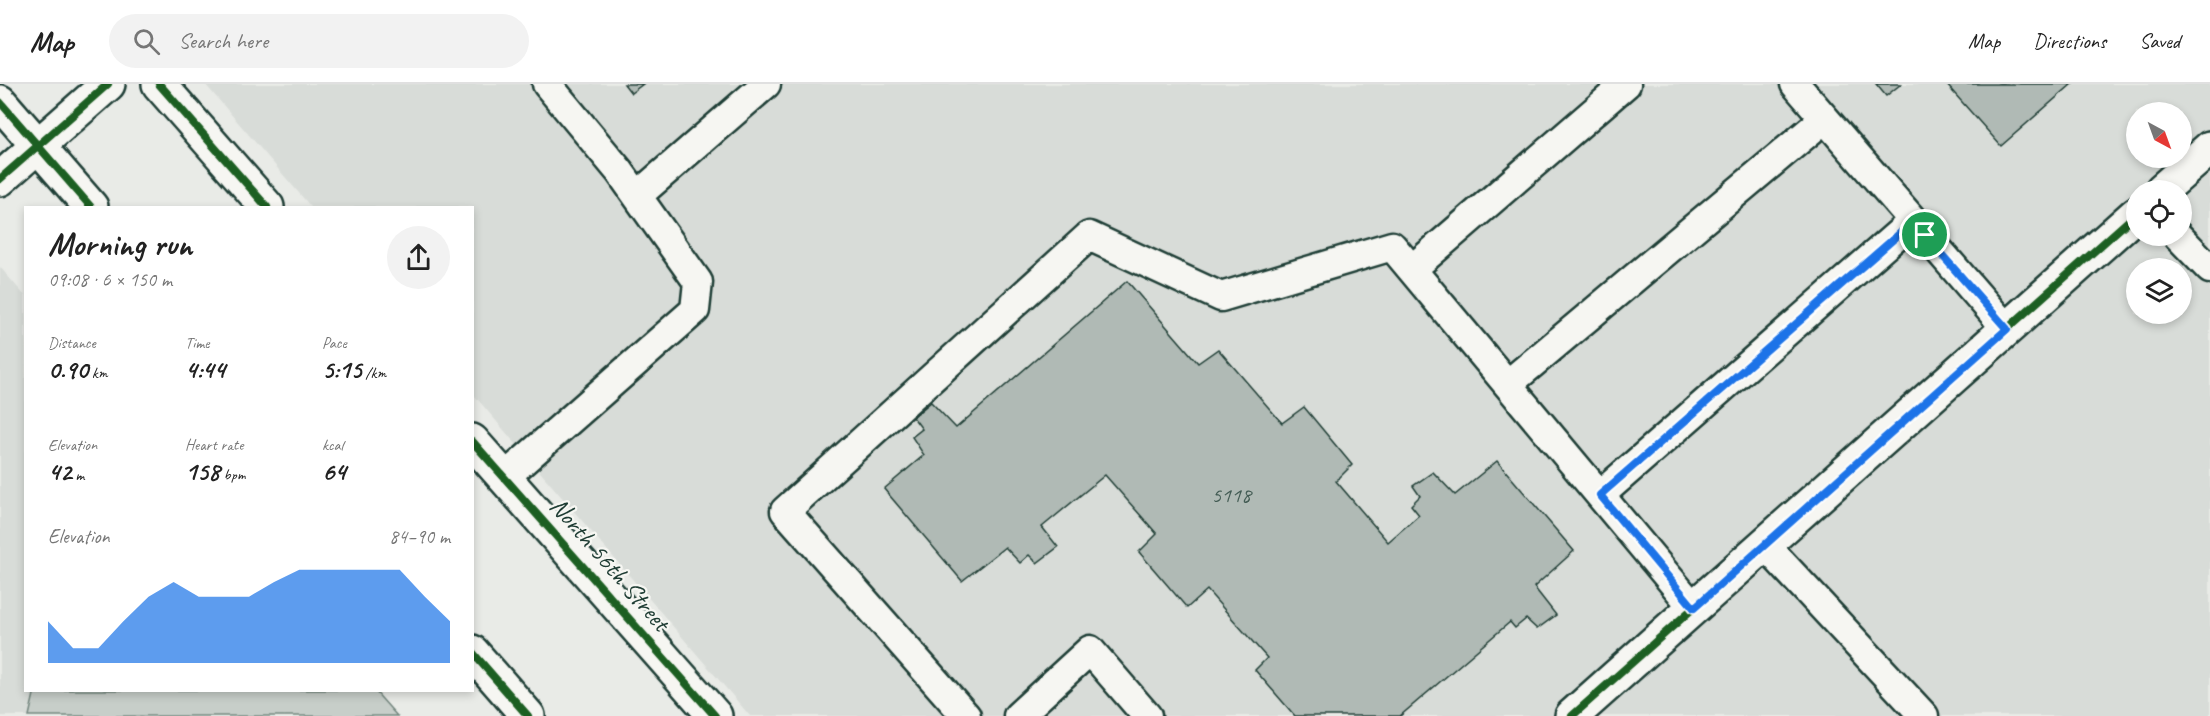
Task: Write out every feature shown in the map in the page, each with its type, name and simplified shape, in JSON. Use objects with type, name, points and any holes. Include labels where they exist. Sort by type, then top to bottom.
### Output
[{"type":"street","points":[[0,179],[108,84]]},
{"type":"street","points":[[159,84],[266,206]]},
{"type":"street","points":[[0,102],[90,206]]},
{"type":"street","points":[[2173,180],[2210,148]]},
{"type":"street","points":[[1572,716],[2126,223]]},
{"type":"street","name":"North 56th Street","points":[[474,443],[715,716]]},
{"type":"street","points":[[474,654],[528,716]]},
{"type":"lane","points":[[505,477],[695,310],[698,282],[620,172],[547,84]]},
{"type":"lane","points":[[637,196],[766,84]]},
{"type":"lane","points":[[1412,269],[1626,84]]},
{"type":"lane","points":[[1795,84],[2007,329]]},
{"type":"lane","points":[[1508,384],[1824,119]]},
{"type":"lane","points":[[1600,495],[1913,222]]},
{"type":"lane","points":[[966,716],[785,511],[1089,236],[1221,297],[1392,246],[1694,608]]},
{"type":"lane","points":[[2188,246],[2210,269]]},
{"type":"lane","points":[[1766,544],[1924,716]]},
{"type":"lane","points":[[1018,716],[1090,650],[1147,716]]},
{"type":"shaded area","points":[[205,84],[2210,84],[2210,716],[750,716],[474,395],[474,206],[310,206]]},
{"type":"shaded area","points":[[0,267],[24,295],[24,692],[35,692],[29,716],[0,716]]},
{"type":"shaded area","points":[[35,692],[376,692],[397,716],[29,716]]},
{"type":"building","points":[[624,84],[643,84],[631,93]]},
{"type":"building","points":[[1876,84],[1901,84],[1886,96]]},
{"type":"building","points":[[1946,84],[2072,84],[2001,146]]},
{"type":"building","points":[[1127,281],[1198,363],[1218,349],[1282,423],[1304,407],[1352,465],[1336,481],[1388,542],[1419,515],[1411,505],[1420,496],[1413,486],[1433,472],[1455,495],[1497,461],[1574,551],[1534,587],[1556,615],[1537,629],[1526,619],[1515,628],[1510,622],[1400,716],[1295,716],[1255,670],[1267,658],[1207,590],[1187,608],[1139,552],[1157,534],[1105,475],[1042,527],[1058,547],[1037,563],[1029,555],[1020,563],[1005,547],[962,581],[884,489],[924,455],[912,437],[922,429],[913,417],[931,402],[956,428]]},
{"type":"cycle path","points":[[0,179],[108,84]]},
{"type":"cycle path","points":[[159,84],[266,206]]},
{"type":"cycle path","points":[[0,102],[90,206]]},
{"type":"cycle path","points":[[1572,716],[2126,223]]},
{"type":"cycle path","points":[[474,443],[715,716]]},
{"type":"cycle path","points":[[474,654],[528,716]]},
{"type":"route","points":[[1913,222],[1925,235],[2007,329],[1694,608],[1600,495],[1913,222]]}]
